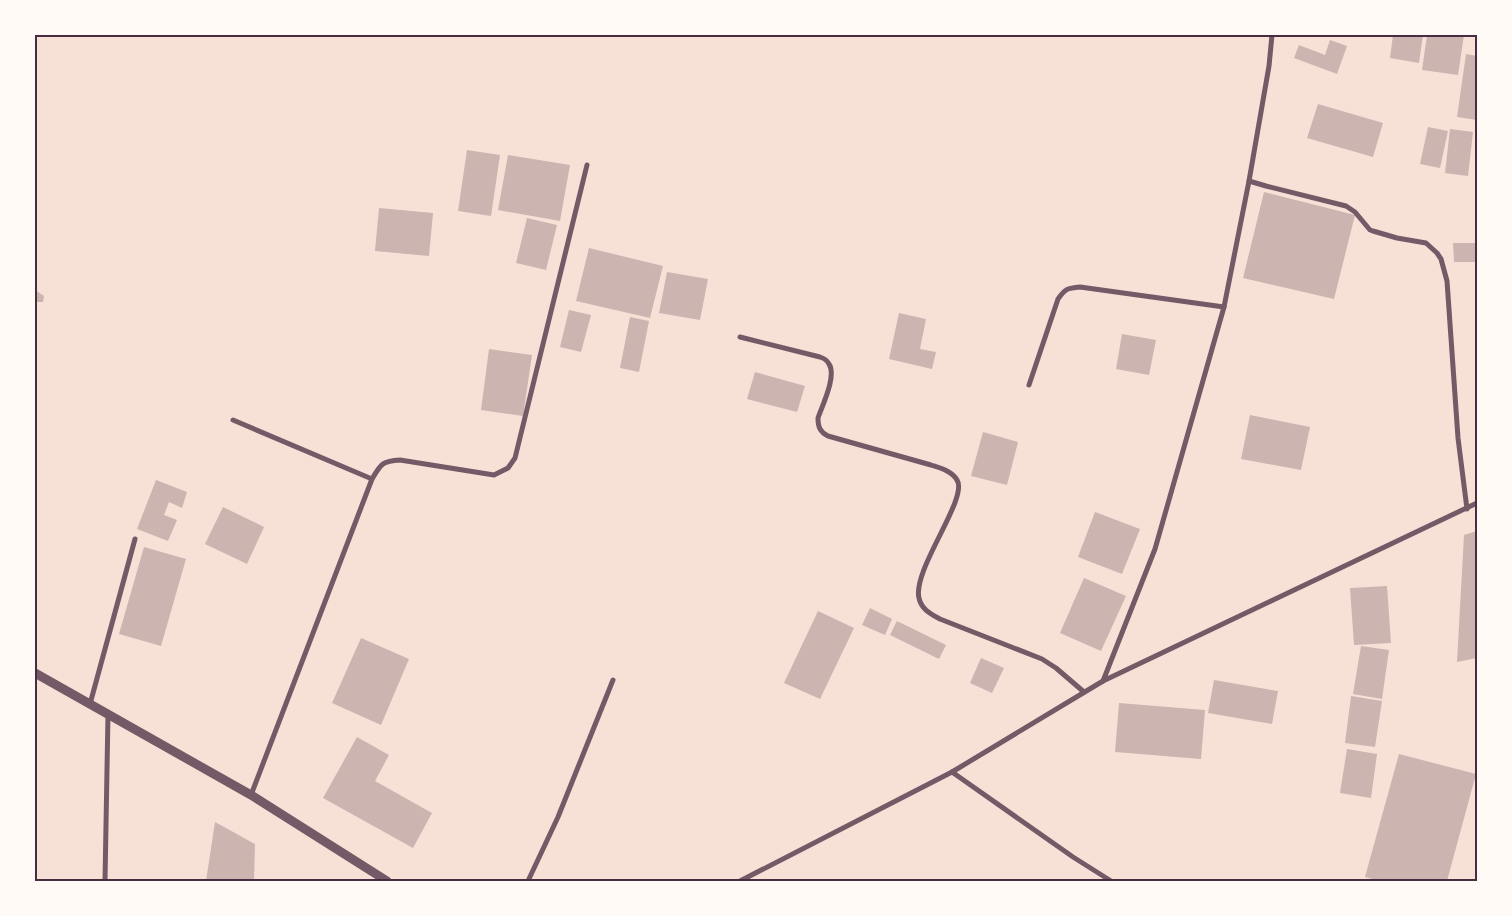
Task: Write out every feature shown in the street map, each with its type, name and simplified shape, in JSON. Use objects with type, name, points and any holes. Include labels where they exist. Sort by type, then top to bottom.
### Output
[{"type":"street","points":[[1103,681],[1155,549],[1224,307],[1249,181],[1269,66],[1272,35]]},
{"type":"street","points":[[251,795],[372,479],[380,466],[385,461],[400,460],[494,475],[508,468],[515,458],[587,165]]},
{"type":"street","points":[[1249,181],[1346,206],[1355,212],[1370,230],[1397,238],[1426,243],[1441,259],[1447,281],[1458,438],[1467,509]]},
{"type":"street","points":[[1029,384],[1058,300],[1068,288],[1080,287],[1224,307]]},
{"type":"street","points":[[740,337],[820,357],[827,361],[832,378],[818,418],[822,434],[946,470],[957,479],[959,483],[955,502],[924,569],[920,582],[918,597],[922,605],[928,612],[940,619],[1042,659],[1056,668],[1084,692]]},
{"type":"street","points":[[233,420],[372,479]]},
{"type":"street","points":[[740,881],[952,772],[1103,681],[1477,503]]},
{"type":"street","points":[[90,704],[135,539]]},
{"type":"street","points":[[35,674],[251,795],[387,881]]},
{"type":"street","points":[[528,881],[558,817],[613,680]]},
{"type":"street","points":[[105,881],[108,714]]},
{"type":"street","points":[[952,772],[1073,857],[1111,881]]},
{"type":"building","points":[[1393,35],[1423,35],[1419,63],[1390,58]]},
{"type":"building","points":[[1427,35],[1464,35],[1458,75],[1422,70]]},
{"type":"building","points":[[1330,40],[1347,46],[1337,74],[1294,58],[1299,45],[1325,55]]},
{"type":"building","points":[[1466,54],[1477,56],[1477,120],[1457,117]]},
{"type":"building","points":[[1318,104],[1383,123],[1373,157],[1307,138]]},
{"type":"building","points":[[1428,127],[1448,131],[1440,168],[1420,164]]},
{"type":"building","points":[[1450,129],[1473,132],[1468,176],[1445,173]]},
{"type":"building","points":[[467,150],[500,155],[491,216],[458,211]]},
{"type":"building","points":[[508,155],[570,165],[560,221],[498,210]]},
{"type":"building","points":[[1264,192],[1355,215],[1334,299],[1243,278]]},
{"type":"building","points":[[379,208],[433,213],[429,256],[375,251]]},
{"type":"building","points":[[527,218],[557,225],[546,270],[516,263]]},
{"type":"building","points":[[1453,243],[1477,243],[1477,262],[1454,262]]},
{"type":"building","points":[[589,248],[663,266],[650,318],[576,301]]},
{"type":"building","points":[[667,272],[708,279],[700,320],[659,313]]},
{"type":"building","points":[[35,290],[44,296],[43,302],[35,302]]},
{"type":"building","points":[[569,310],[591,315],[581,352],[560,347]]},
{"type":"building","points":[[899,313],[926,319],[920,349],[936,352],[932,369],[889,359]]},
{"type":"building","points":[[630,317],[649,321],[639,372],[620,368]]},
{"type":"building","points":[[1122,334],[1156,340],[1149,375],[1116,369]]},
{"type":"building","points":[[489,349],[532,355],[523,416],[481,410]]},
{"type":"building","points":[[755,372],[805,386],[797,412],[747,399]]},
{"type":"building","points":[[1250,415],[1310,427],[1301,470],[1241,459]]},
{"type":"building","points":[[983,432],[1018,442],[1007,485],[971,476]]},
{"type":"building","points":[[156,480],[187,492],[182,508],[169,502],[164,515],[177,520],[168,541],[137,529]]},
{"type":"building","points":[[223,507],[264,527],[247,564],[205,544]]},
{"type":"building","points":[[1095,512],[1140,529],[1122,574],[1078,557]]},
{"type":"building","points":[[1477,531],[1477,658],[1457,662],[1464,535]]},
{"type":"building","points":[[144,547],[186,559],[161,646],[119,634]]},
{"type":"building","points":[[1084,578],[1126,596],[1101,651],[1060,633]]},
{"type":"building","points":[[1387,586],[1391,643],[1354,645],[1350,588]]},
{"type":"building","points":[[870,608],[892,619],[885,635],[862,625]]},
{"type":"building","points":[[818,611],[854,628],[820,699],[784,683]]},
{"type":"building","points":[[897,621],[946,645],[939,659],[890,635]]},
{"type":"building","points":[[361,638],[409,659],[381,725],[332,703]]},
{"type":"building","points":[[1361,646],[1389,650],[1382,699],[1353,694]]},
{"type":"building","points":[[981,658],[1004,668],[992,693],[970,683]]},
{"type":"building","points":[[1214,680],[1278,691],[1272,724],[1208,713]]},
{"type":"building","points":[[1351,696],[1382,701],[1375,747],[1345,743]]},
{"type":"building","points":[[1119,703],[1205,710],[1201,759],[1115,752]]},
{"type":"building","points":[[357,737],[389,755],[375,781],[432,813],[413,848],[323,798]]},
{"type":"building","points":[[1347,749],[1377,754],[1371,798],[1340,793]]},
{"type":"building","points":[[1399,754],[1476,774],[1447,881],[1380,881],[1365,877]]},
{"type":"building","points":[[215,822],[255,844],[254,881],[206,881]]}]
